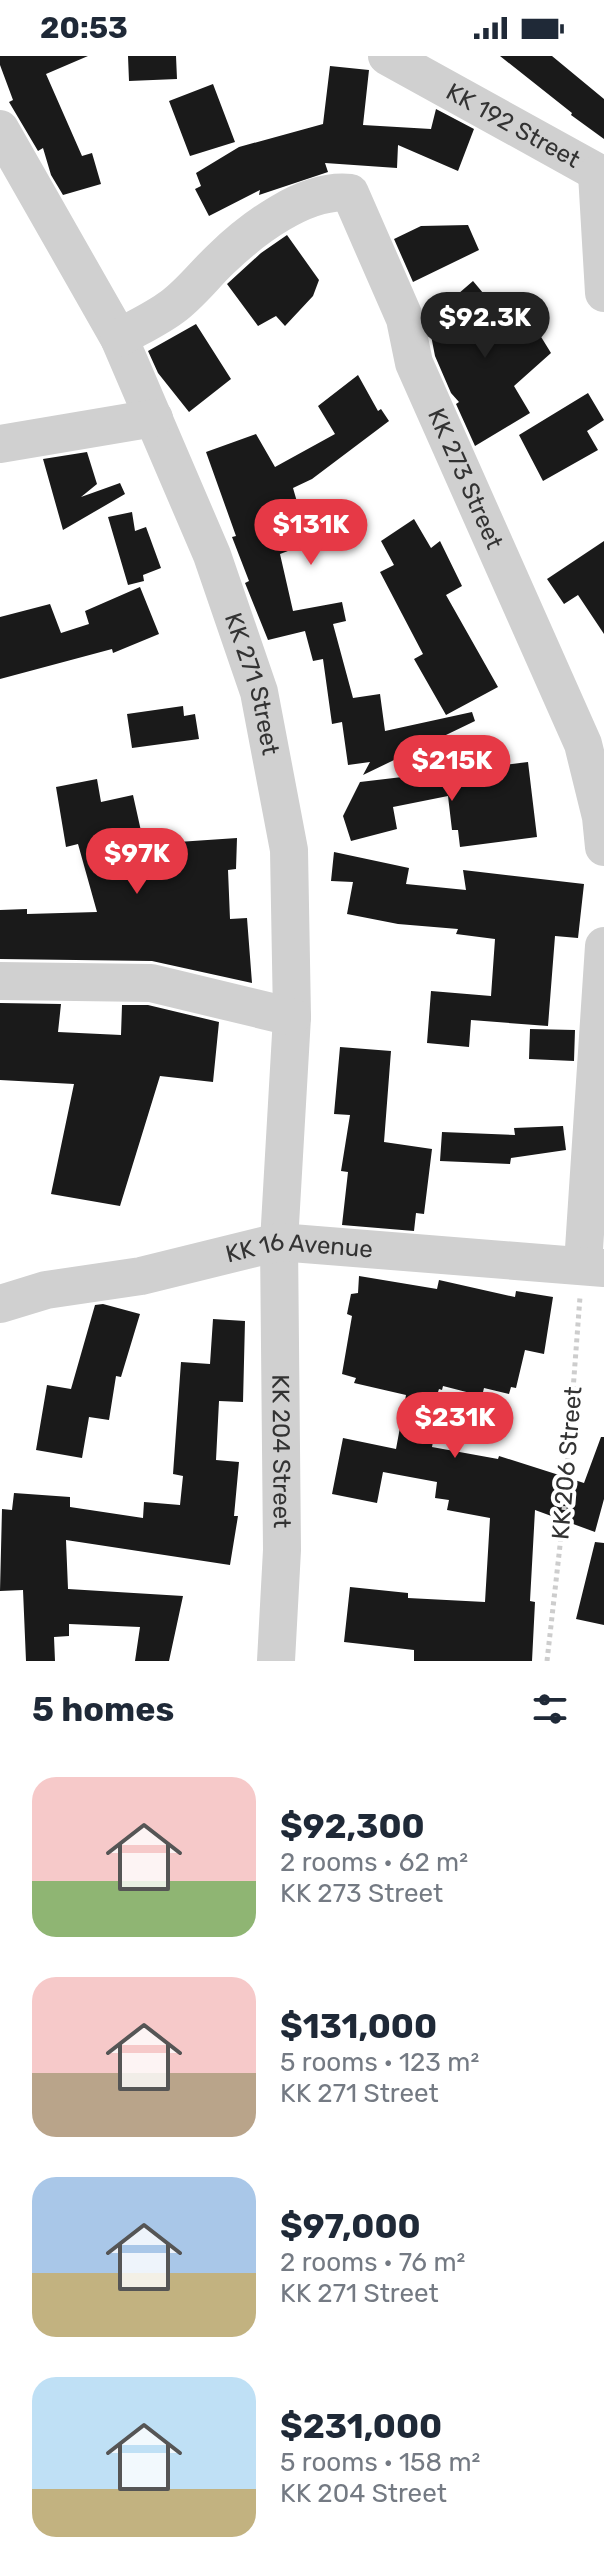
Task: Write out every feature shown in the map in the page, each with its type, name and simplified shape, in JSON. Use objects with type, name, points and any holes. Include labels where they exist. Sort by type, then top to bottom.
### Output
[{"type":"street","name":"KK 192 Street","points":[[387,56],[601,175]]},
{"type":"street","name":"KK 271 Street","points":[[0,129],[119,338],[212,555],[259,692],[289,850],[292,1017],[279,1242]]},
{"type":"street","points":[[601,175],[604,293]]},
{"type":"street","name":"KK 273 Street","points":[[119,338],[174,306],[223,256],[282,212],[319,195],[350,193],[405,319],[414,363],[583,744],[601,817],[604,847]]},
{"type":"street","points":[[0,444],[154,418]]},
{"type":"street","points":[[593,1266],[604,946]]},
{"type":"street","points":[[0,981],[151,983],[292,1017]]},
{"type":"street","name":"KK 16 Avenue","points":[[0,1304],[46,1290],[141,1276],[279,1242],[593,1266]]},
{"type":"street","name":"KK 204 Street","points":[[276,1661],[282,1550],[279,1242]]},
{"type":"path","name":"KK 206 Street","points":[[547,1661],[593,1266]]},
{"type":"building","points":[[0,56],[88,56],[46,74],[82,156],[92,153],[101,184],[63,195],[51,175],[43,148],[38,151],[9,102],[13,100],[0,65]]},
{"type":"building","points":[[128,56],[176,56],[177,79],[129,81]]},
{"type":"building","points":[[500,56],[552,56],[604,99],[604,139],[571,115]]},
{"type":"building","points":[[330,66],[369,70],[363,125],[431,129],[436,109],[474,129],[458,171],[398,145],[397,168],[325,163],[328,172],[259,195],[260,190],[209,216],[195,189],[201,186],[196,173],[239,147],[323,124]]},
{"type":"building","points":[[213,84],[235,142],[190,156],[169,101]]},
{"type":"building","points":[[468,225],[479,250],[413,282],[394,239],[421,226]]},
{"type":"building","points":[[287,235],[319,280],[313,296],[285,326],[276,316],[258,326],[227,284],[261,253]]},
{"type":"building","points":[[473,281],[509,324],[527,314],[551,353],[514,386],[530,413],[475,446],[456,404],[459,402],[451,393],[435,356],[428,320]]},
{"type":"building","points":[[196,324],[231,379],[189,412],[158,373],[148,351]]},
{"type":"building","points":[[358,375],[378,411],[381,409],[389,421],[312,479],[293,488],[309,543],[280,554],[293,611],[342,602],[346,621],[333,624],[353,698],[380,694],[385,731],[472,712],[475,721],[363,775],[370,762],[348,765],[342,722],[332,724],[323,659],[313,661],[305,631],[268,640],[245,583],[249,581],[232,537],[236,536],[206,452],[256,434],[275,467],[335,434],[318,406]]},
{"type":"building","points":[[588,393],[604,420],[587,431],[598,450],[543,481],[519,435]]},
{"type":"building","points":[[87,452],[97,484],[81,497],[120,483],[125,494],[63,530],[43,459]]},
{"type":"building","points":[[132,512],[135,531],[146,527],[161,568],[143,575],[144,581],[128,585],[108,517]]},
{"type":"building","points":[[414,519],[431,548],[440,541],[462,586],[446,595],[498,687],[446,715],[414,659],[423,654],[380,572],[394,565],[381,541]]},
{"type":"building","points":[[604,541],[604,634],[578,595],[564,604],[547,579]]},
{"type":"building","points":[[140,587],[159,634],[113,653],[112,649],[0,679],[0,617],[50,604],[61,633],[89,624],[85,611]]},
{"type":"building","points":[[183,706],[184,716],[195,714],[199,739],[132,748],[127,714]]},
{"type":"building","points":[[528,762],[537,837],[460,847],[458,830],[452,830],[448,796],[393,807],[397,829],[351,841],[343,816],[360,782]]},
{"type":"building","points":[[97,779],[101,802],[133,795],[141,831],[161,829],[162,835],[178,835],[178,842],[237,838],[236,869],[228,870],[230,919],[247,918],[252,983],[152,961],[0,959],[0,910],[27,909],[27,914],[97,912],[78,844],[66,847],[56,787]]},
{"type":"building","points":[[334,852],[409,868],[406,884],[466,890],[463,870],[584,884],[578,938],[555,936],[548,1026],[471,1020],[469,1047],[427,1043],[431,991],[491,996],[495,939],[456,934],[458,929],[398,924],[347,914],[353,882],[331,881]]},
{"type":"building","points":[[0,1003],[61,1004],[58,1032],[121,1035],[122,1005],[148,1005],[219,1022],[213,1082],[160,1076],[120,1206],[51,1194],[74,1084],[0,1080]]},
{"type":"building","points":[[530,1029],[575,1030],[574,1061],[529,1059]]},
{"type":"building","points":[[340,1047],[391,1051],[384,1142],[432,1149],[424,1214],[416,1213],[414,1231],[342,1225],[348,1172],[341,1171],[350,1115],[334,1114]]},
{"type":"building","points":[[563,1126],[566,1150],[511,1158],[510,1164],[440,1161],[442,1132],[515,1135],[514,1128]]},
{"type":"building","points":[[359,1276],[437,1289],[439,1280],[515,1297],[516,1291],[553,1297],[544,1354],[525,1350],[516,1388],[511,1387],[509,1394],[484,1388],[482,1396],[443,1386],[442,1390],[439,1389],[436,1398],[441,1400],[432,1447],[498,1459],[499,1456],[584,1483],[601,1437],[604,1437],[604,1499],[595,1532],[535,1510],[530,1601],[535,1602],[532,1661],[414,1661],[414,1650],[344,1642],[350,1587],[408,1593],[408,1598],[485,1602],[490,1518],[447,1510],[449,1500],[435,1498],[437,1482],[383,1472],[377,1503],[332,1494],[343,1438],[396,1449],[406,1395],[354,1383],[356,1378],[342,1374],[352,1316],[347,1314],[351,1294],[358,1293]]},
{"type":"building","points":[[103,1304],[140,1314],[121,1377],[116,1376],[109,1420],[89,1417],[82,1458],[36,1450],[47,1385],[71,1389],[95,1305]]},
{"type":"building","points":[[213,1319],[245,1321],[243,1402],[219,1401],[216,1460],[239,1462],[234,1516],[238,1516],[230,1565],[66,1540],[68,1589],[183,1596],[169,1661],[135,1661],[140,1627],[69,1624],[69,1636],[54,1637],[55,1661],[26,1661],[23,1590],[0,1591],[2,1509],[12,1510],[14,1493],[70,1497],[70,1507],[143,1518],[144,1502],[180,1505],[183,1476],[173,1474],[181,1362],[210,1364]]},
{"type":"building","points":[[595,1542],[604,1543],[604,1625],[576,1619]]}]
